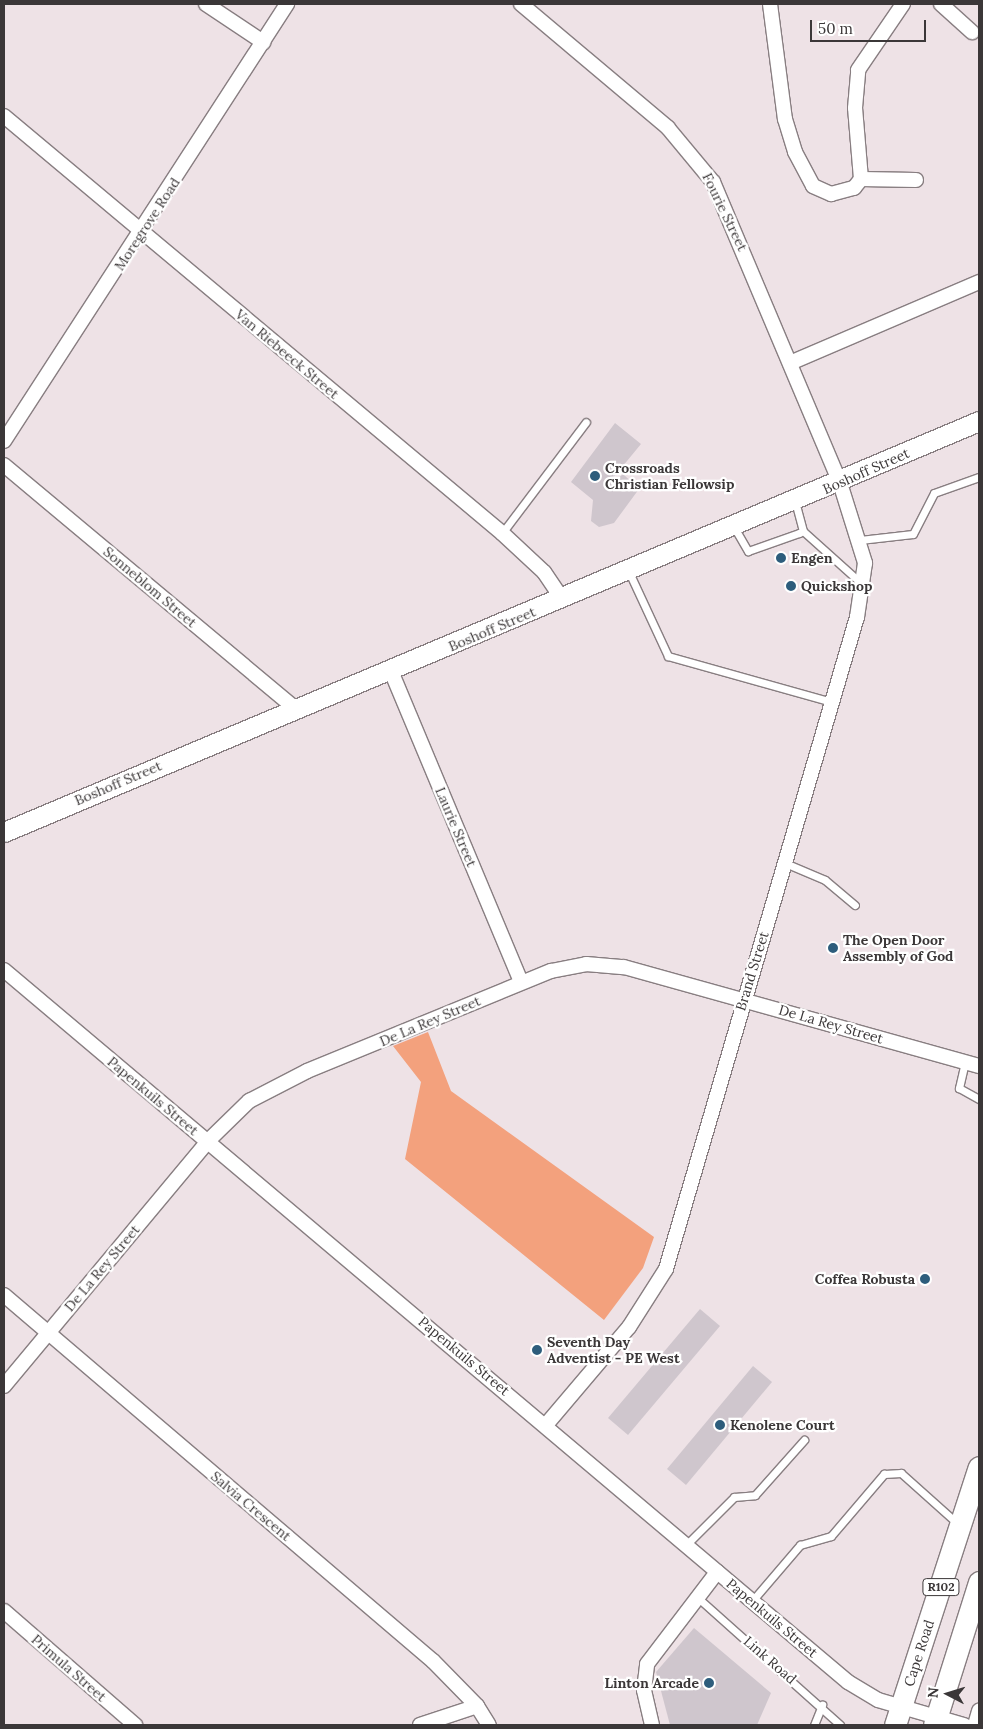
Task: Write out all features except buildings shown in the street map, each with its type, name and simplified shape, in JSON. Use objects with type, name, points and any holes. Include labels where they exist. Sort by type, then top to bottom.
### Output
[{"type":"main road","name":"Cape Road","points":[[898,1716],[979,1467]]},
{"type":"main road","name":"R102","points":[[935,1722],[979,1582]]},
{"type":"street","points":[[206,4],[263,42]]},
{"type":"street","name":"Moregrove Road","points":[[4,441],[142,233],[287,4]]},
{"type":"street","name":"Fourie Street","points":[[521,4],[668,128],[701,163],[729,214],[840,483]]},
{"type":"street","points":[[770,4],[784,119],[806,177],[820,191],[831,194],[854,188],[861,179],[855,108],[858,70],[903,4]]},
{"type":"street","points":[[941,4],[972,32]]},
{"type":"street","name":"Van Riebeeck Street","points":[[4,116],[502,532],[544,572],[562,599]]},
{"type":"street","points":[[861,179],[916,180]]},
{"type":"street","points":[[790,363],[979,282]]},
{"type":"street","name":"Boshoff Street","points":[[4,832],[628,570],[795,502],[979,421]]},
{"type":"street","name":"Sonneblom Street","points":[[4,465],[296,709]]},
{"type":"street","name":"Brand Street","points":[[546,1425],[629,1327],[666,1269],[742,999],[833,702],[865,586],[860,540],[840,483]]},
{"type":"street","name":"Laurie Street","points":[[391,671],[521,982]]},
{"type":"street","name":"De La Rey Street","points":[[4,1386],[208,1142],[249,1101],[273,1086],[521,982],[573,966],[606,964],[742,999],[979,1066]]},
{"type":"street","name":"Papenkuils Street","points":[[4,970],[546,1425],[752,1602],[863,1693],[898,1716],[964,1725]]},
{"type":"street","name":"Salvia Crescent","points":[[4,1295],[433,1660],[477,1706],[489,1725]]},
{"type":"street","points":[[652,1725],[644,1690],[646,1664],[718,1572]]},
{"type":"street","name":"Primula Street","points":[[4,1611],[135,1725]]},
{"type":"street","points":[[420,1725],[477,1706]]},
{"type":"street","points":[[975,1725],[979,1711]]},
{"type":"lane","points":[[502,532],[586,422]]},
{"type":"lane","points":[[860,540],[913,534],[934,493],[979,477]]},
{"type":"lane","points":[[795,502],[803,531],[865,586]]},
{"type":"lane","points":[[734,527],[744,548],[751,551],[803,531]]},
{"type":"lane","points":[[628,570],[668,656],[833,702]]},
{"type":"lane","points":[[785,863],[826,880],[856,905]]},
{"type":"lane","points":[[965,1062],[960,1092],[979,1099]]},
{"type":"lane","points":[[686,1545],[734,1497],[755,1495],[804,1440]]},
{"type":"lane","points":[[752,1602],[800,1545],[831,1536],[884,1474],[901,1473],[961,1526]]},
{"type":"lane","name":"Link Road","points":[[697,1597],[822,1705],[840,1725]]},
{"type":"lane","points":[[814,1725],[822,1705]]},
{"type":"shaded area","points":[[428,1032],[451,1091],[654,1237],[643,1268],[604,1320],[405,1159],[421,1082],[393,1046]]},
{"type":"place","name":"Crossroads Christian Fellowsip","points":[[595,476]]},
{"type":"place","name":"Engen","points":[[781,558]]},
{"type":"place","name":"Quickshop","points":[[791,586]]},
{"type":"place","name":"The Open Door Assembly of God","points":[[833,948]]},
{"type":"place","name":"Coffea Robusta","points":[[925,1279]]},
{"type":"place","name":"Seventh Day Adventist - PE West","points":[[537,1350]]},
{"type":"place","name":"Kenolene Court","points":[[720,1425]]},
{"type":"place","name":"Linton Arcade","points":[[709,1683]]}]
